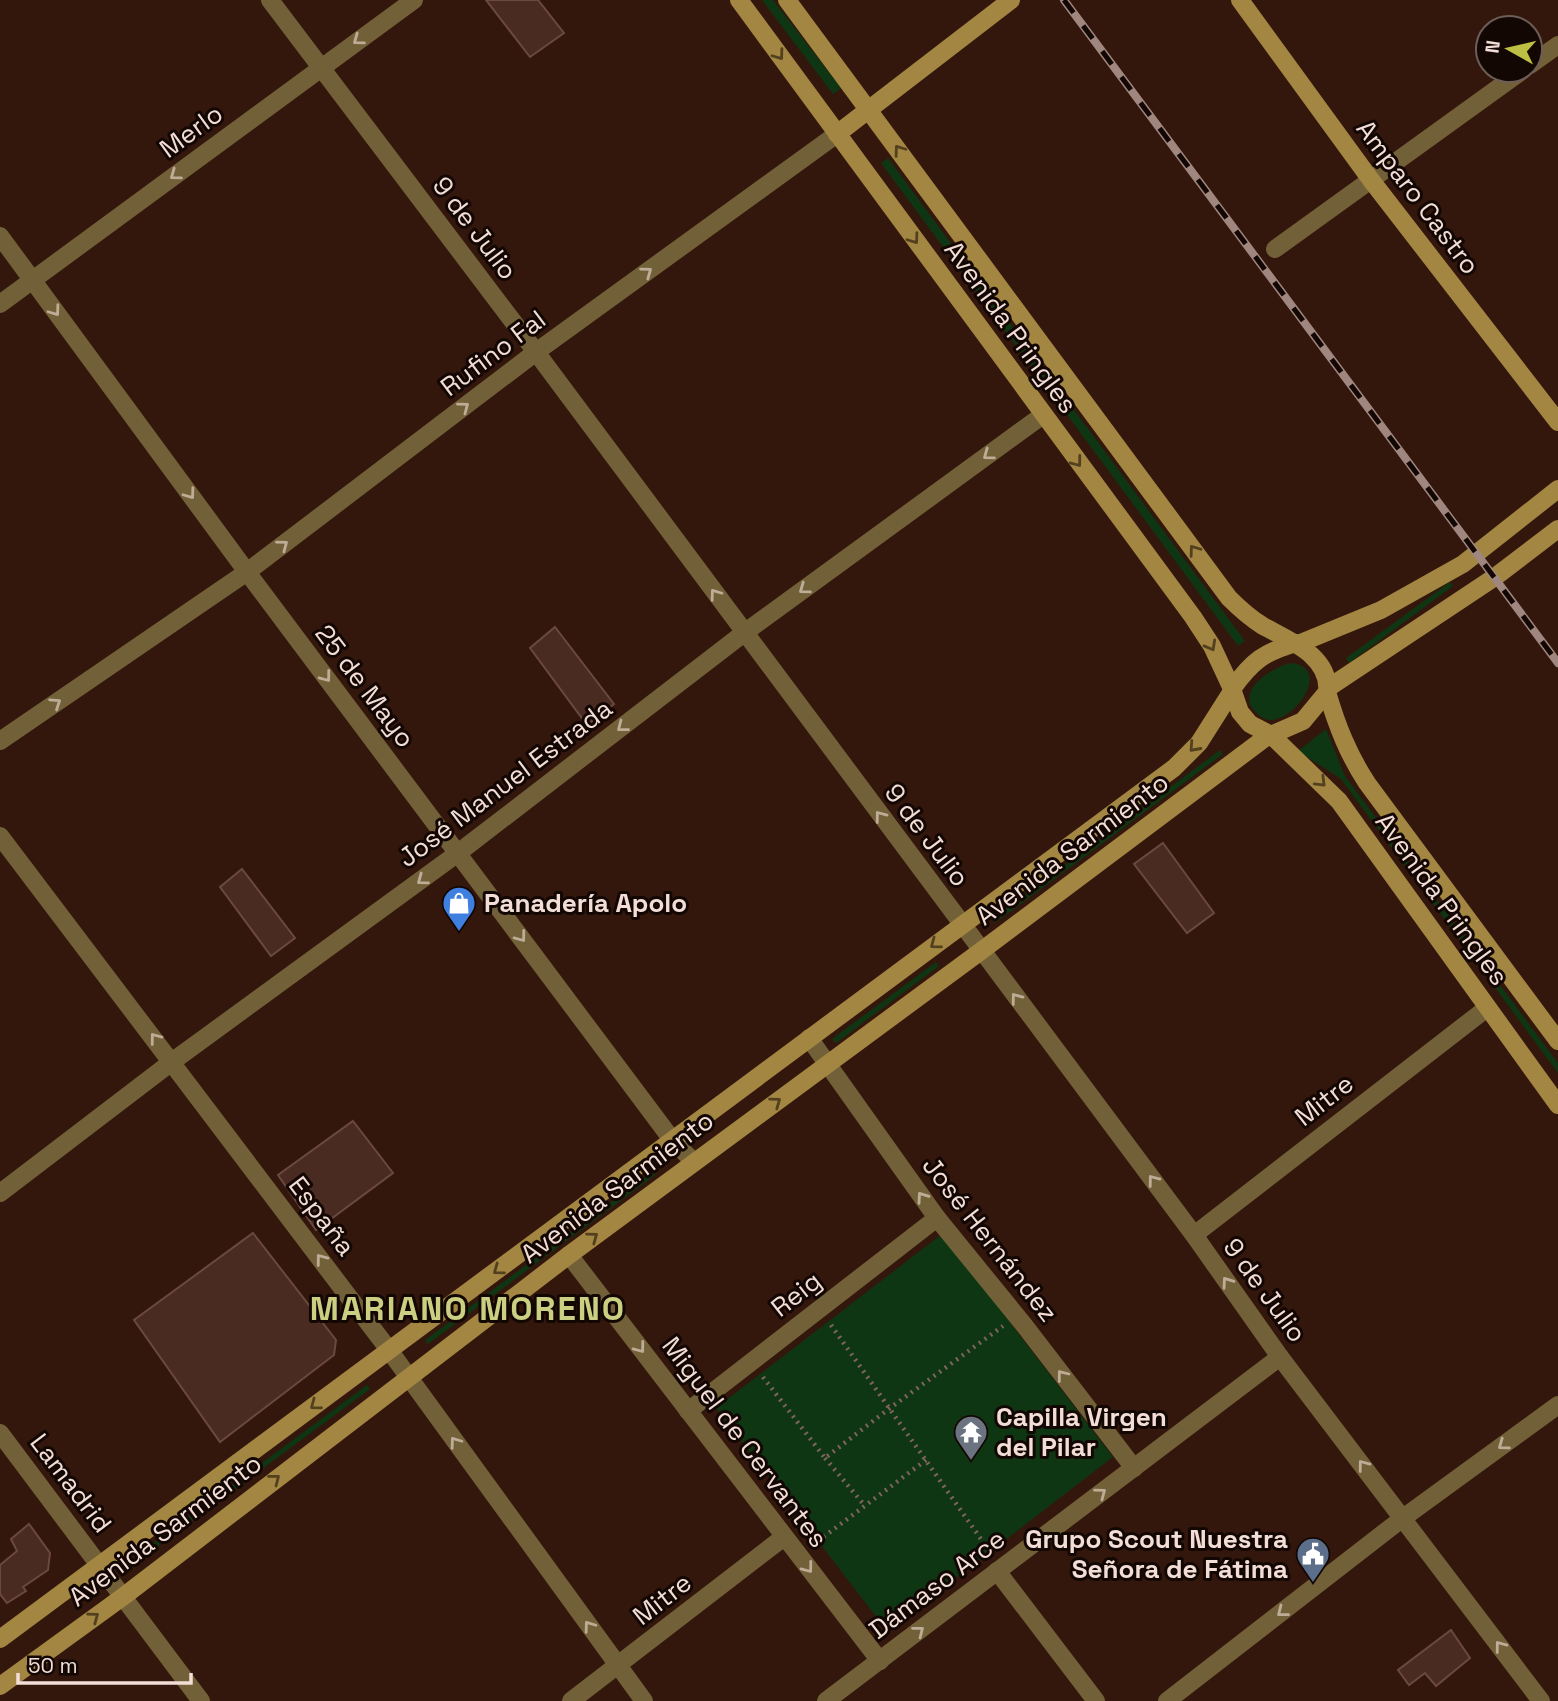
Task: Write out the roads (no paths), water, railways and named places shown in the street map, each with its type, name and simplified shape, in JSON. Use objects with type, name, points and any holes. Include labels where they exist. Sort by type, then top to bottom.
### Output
[{"type":"main road","name":"Avenida Pringles","points":[[739,0],[1194,617],[1212,646],[1232,690]]},
{"type":"main road","name":"Avenida Pringles","points":[[787,0],[1229,598],[1261,625],[1297,644]]},
{"type":"main road","name":"Rufino Fal","points":[[837,134],[1012,0]]},
{"type":"main road","name":"Amparo Castro","points":[[1240,0],[1371,180],[1558,422]]},
{"type":"main road","points":[[1558,489],[1463,564],[1381,610],[1297,644],[1272,650],[1255,660],[1232,690],[1240,712],[1250,724],[1270,735],[1303,721],[1328,690],[1495,577],[1558,529]]},
{"type":"main road","points":[[1297,644],[1311,655],[1324,672],[1328,690]]},
{"type":"main road","name":"Avenida Sarmiento","points":[[0,1639],[1174,768],[1199,743],[1232,690]]},
{"type":"main road","name":"Avenida Pringles","points":[[1328,690],[1337,728],[1348,753],[1367,783],[1558,1041]]},
{"type":"main road","name":"Avenida Pringles","points":[[1270,735],[1339,801],[1558,1105]]},
{"type":"main road","name":"Avenida Sarmiento","points":[[0,1686],[124,1596],[569,1255],[1270,735]]},
{"type":"street","name":"9 de Julio","points":[[270,0],[536,352],[1194,1235],[1280,1357],[1541,1701]]},
{"type":"street","name":"Merlo","points":[[0,304],[414,0]]},
{"type":"street","points":[[1275,249],[1504,84]]},
{"type":"street","name":"Rufino Fal","points":[[0,741],[247,572],[536,352],[837,134]]},
{"type":"street","name":"25 de Mayo","points":[[0,236],[247,572],[673,1141],[694,1162]]},
{"type":"street","name":"José Manuel Estrada","points":[[0,1194],[173,1061],[458,853],[744,633],[1043,415]]},
{"type":"street","name":"España","points":[[0,836],[173,1061],[389,1350],[644,1701]]},
{"type":"street","name":"Mitre","points":[[1194,1235],[1487,1008]]},
{"type":"street","name":"José Hernández","points":[[809,1038],[937,1218],[1024,1325],[1134,1468]]},
{"type":"street","name":"Reig","points":[[688,1411],[937,1218]]},
{"type":"street","name":"Miguel de Cervantes","points":[[569,1255],[880,1661]]},
{"type":"street","name":"Dámaso Arce","points":[[826,1701],[1280,1357]]},
{"type":"street","points":[[1167,1701],[1403,1518],[1558,1405]]},
{"type":"street","name":"Lamadrid","points":[[0,1433],[201,1701]]},
{"type":"street","name":"Mitre","points":[[571,1701],[784,1537]]},
{"type":"street","points":[[997,1571],[1097,1701]]},
{"type":"railway","points":[[1064,0],[1558,663]]},
{"type":"place","name":"Panadería Apolo","points":[[459,933]]},
{"type":"place","name":"Capilla Virgen del Pilar","points":[[971,1462]]},
{"type":"place","name":"Grupo Scout Nuestra Señora de Fátima","points":[[1313,1584]]},
{"type":"district","name":"MARIANO MORENO","points":[[468,1309]]}]
